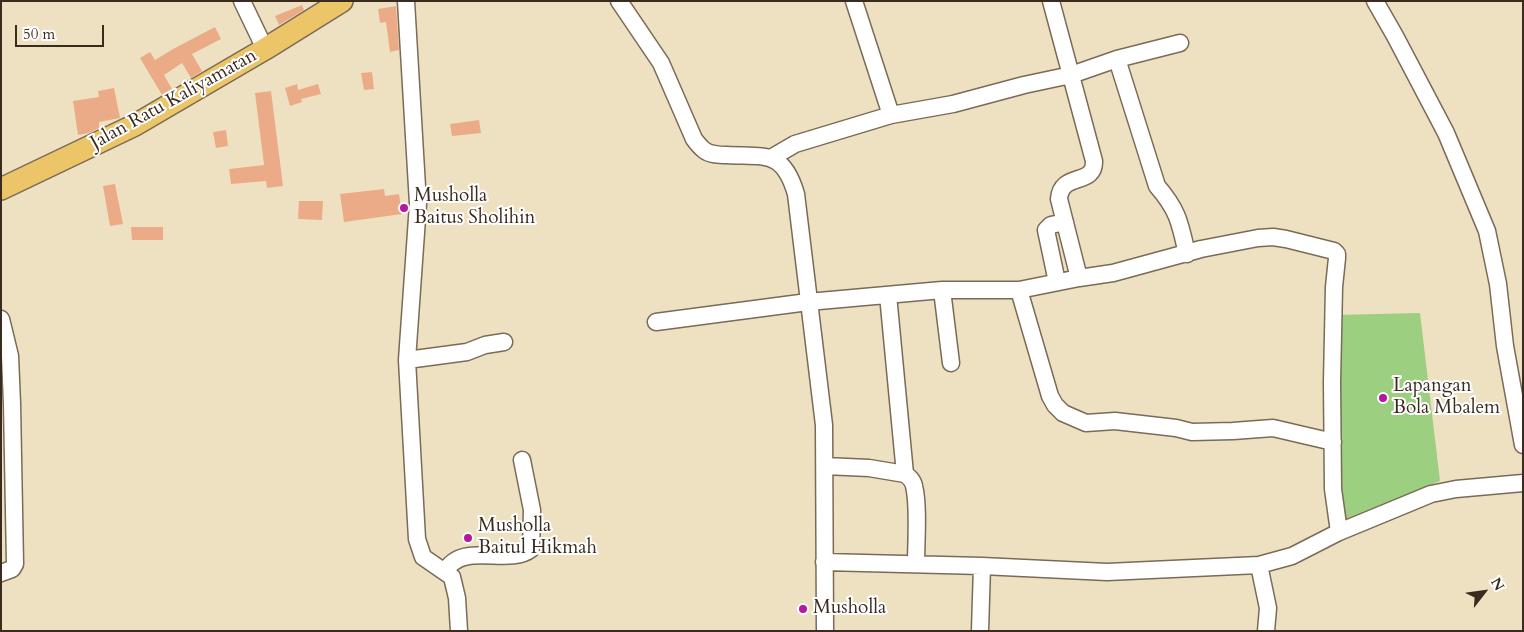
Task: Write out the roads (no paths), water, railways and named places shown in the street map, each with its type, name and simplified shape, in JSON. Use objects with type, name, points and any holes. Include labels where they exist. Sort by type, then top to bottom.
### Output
[{"type":"main road","name":"Jalan Ratu Kaliyamatan","points":[[1,189],[135,125],[265,49],[332,4]]},
{"type":"street","points":[[242,1],[265,49]]},
{"type":"street","points":[[406,1],[418,204],[408,360],[417,539],[423,558],[452,577],[456,588],[459,631]]},
{"type":"street","points":[[619,1],[661,63],[694,139],[699,146],[706,152],[719,155],[771,158],[784,166],[792,179],[796,194],[824,425],[825,631]]},
{"type":"street","points":[[854,1],[891,115]]},
{"type":"street","points":[[1051,1],[1090,143],[1095,168],[1086,177],[1062,187],[1059,199],[1079,278]]},
{"type":"street","points":[[1374,1],[1395,36],[1446,134],[1487,231],[1498,284],[1505,346],[1523,445]]},
{"type":"street","points":[[771,158],[795,144],[891,115],[953,104],[1071,75],[1117,59],[1180,43]]},
{"type":"street","points":[[1117,59],[1157,186],[1167,197],[1176,213],[1187,254]]},
{"type":"street","points":[[1057,282],[1046,230],[1051,225],[1065,222]]},
{"type":"street","points":[[656,322],[808,302],[942,290],[1018,290],[1113,273],[1240,241],[1273,237],[1300,241],[1336,253],[1332,382],[1333,489],[1339,532]]},
{"type":"street","points":[[942,290],[951,363]]},
{"type":"street","points":[[1018,290],[1050,396],[1059,409],[1072,418],[1086,423],[1115,421],[1176,428],[1192,432],[1273,428],[1333,442]]},
{"type":"street","points":[[888,295],[905,474]]},
{"type":"street","points":[[1,319],[10,356],[14,564],[12,569],[1,573]]},
{"type":"street","points":[[408,360],[467,352],[485,345],[504,342]]},
{"type":"street","points":[[445,572],[449,564],[456,559],[482,554],[519,555],[531,549],[532,510],[522,460]]},
{"type":"street","points":[[825,466],[869,468],[905,474],[912,479],[917,521],[916,564]]},
{"type":"street","points":[[824,562],[982,566],[1107,572],[1259,565],[1292,556],[1339,532],[1409,502],[1441,491],[1523,483]]},
{"type":"street","points":[[1259,565],[1268,608],[1266,631]]},
{"type":"street","points":[[980,631],[982,566]]},
{"type":"place","name":"Musholla Baitus Sholihin","points":[[404,208]]},
{"type":"place","name":"Lapangan Bola Mbalem","points":[[1383,398]]},
{"type":"place","name":"Musholla Baitul Hikmah","points":[[468,538]]},
{"type":"place","name":"Musholla","points":[[803,609]]}]
